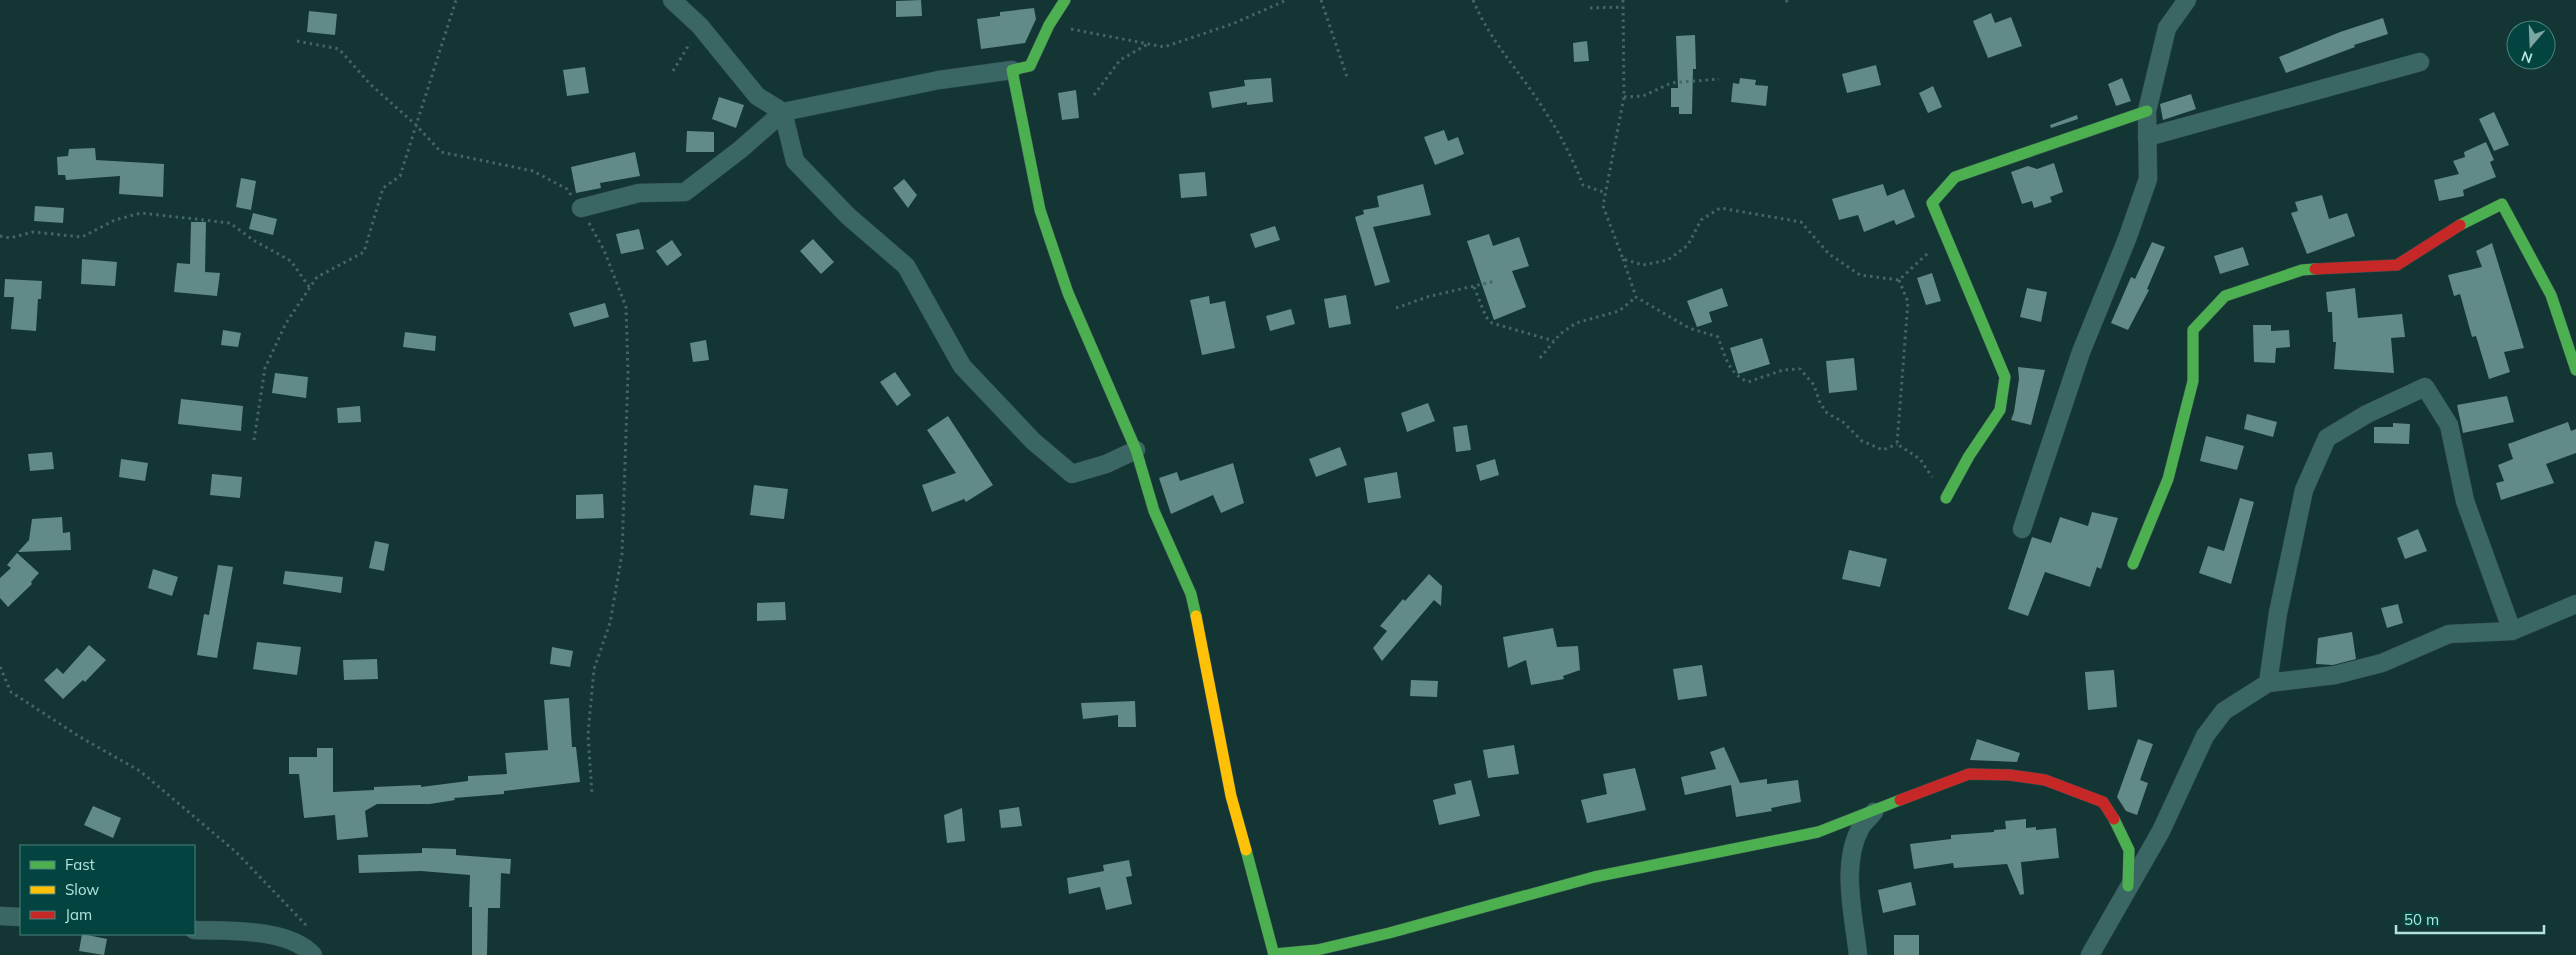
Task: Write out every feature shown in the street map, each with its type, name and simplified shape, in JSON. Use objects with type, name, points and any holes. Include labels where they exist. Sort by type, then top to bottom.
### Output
[{"type":"street","points":[[672,0],[700,26],[757,96],[784,112],[795,161],[848,216],[906,266],[962,366],[1033,441],[1072,474],[1106,464],[1136,450]]},
{"type":"street","points":[[581,208],[639,193],[685,192],[741,149],[784,112],[939,80],[1030,66],[1064,0]]},
{"type":"street","points":[[2022,529],[2081,352],[2127,239],[2148,179],[2146,112],[2167,28],[2187,0]]},
{"type":"street","points":[[2147,137],[2420,62]]},
{"type":"street","points":[[1012,70],[1040,210],[1068,293],[1136,450],[1154,510],[1191,594],[1212,692],[1230,796],[1274,955],[1317,950],[1389,933],[1594,876],[1818,832],[1969,774],[2010,775],[2044,780],[2103,802],[2120,828],[2129,850],[2128,886]]},
{"type":"street","points":[[1946,498],[1969,456],[2000,410],[2005,377],[1991,339],[1932,203],[1955,177],[1994,162],[2146,112]]},
{"type":"street","points":[[2132,564],[2168,479],[2193,381],[2193,330],[2225,296],[2302,270],[2397,265],[2451,230],[2502,204],[2551,295],[2576,370]]},
{"type":"street","points":[[2268,683],[2278,613],[2304,490],[2327,438],[2367,414],[2425,387],[2449,425],[2465,501],[2512,631]]},
{"type":"street","points":[[2090,955],[2161,831],[2205,736],[2224,711],[2268,683],[2335,675],[2382,663],[2449,634],[2512,631],[2576,604]]},
{"type":"street","points":[[1858,955],[1850,876],[1854,849],[1861,827],[1874,812]]},
{"type":"street","points":[[0,916],[20,917]]},
{"type":"street","points":[[195,930],[283,937],[309,951]]},
{"type":"path","points":[[254,440],[265,368],[286,323],[318,277],[364,252],[383,188],[400,176],[456,0]]},
{"type":"path","points":[[1049,26],[1164,47],[1232,24],[1288,0]]},
{"type":"path","points":[[1321,0],[1347,77]]},
{"type":"path","points":[[1473,0],[1484,26],[1495,44],[1512,63],[1547,113],[1584,185],[1606,193]]},
{"type":"path","points":[[1623,0],[1624,97],[1603,206],[1624,259],[1636,298],[1689,328],[1718,337],[1728,367],[1735,376],[1748,382],[1783,370],[1800,369],[1814,385],[1820,403],[1827,413],[1842,422],[1862,441],[1884,450],[1896,444]]},
{"type":"path","points":[[1590,8],[1623,7]]},
{"type":"path","points":[[673,71],[697,34],[700,26]]},
{"type":"path","points":[[297,41],[338,49],[370,84],[416,124],[441,152],[533,171],[567,190],[581,208],[604,250],[626,307],[628,373],[622,554],[610,622],[594,669],[588,734],[592,795]]},
{"type":"path","points":[[1094,95],[1120,60],[1148,44]]},
{"type":"path","points":[[1624,97],[1643,96],[1671,82],[1719,79]]},
{"type":"path","points":[[1624,259],[1643,265],[1668,260],[1688,245],[1701,220],[1720,208],[1801,222],[1829,254],[1860,275],[1900,280]]},
{"type":"path","points":[[0,236],[10,238],[33,232],[82,237],[115,220],[141,213],[230,223],[252,240],[291,261],[310,288]]},
{"type":"path","points":[[1900,280],[1936,246],[1948,240]]},
{"type":"path","points":[[1896,444],[1908,302],[1900,280]]},
{"type":"path","points":[[1396,308],[1427,296],[1496,281]]},
{"type":"path","points":[[1474,287],[1486,317],[1492,323],[1554,341]]},
{"type":"path","points":[[1540,358],[1554,341],[1576,323],[1619,311],[1636,298]]},
{"type":"path","points":[[1896,444],[1920,459],[1946,498]]},
{"type":"path","points":[[0,667],[11,692],[80,737],[140,771],[236,852],[304,924],[309,951]]},
{"type":"building","points":[[921,0],[922,16],[896,17],[896,1]]},
{"type":"building","points":[[1034,8],[1036,19],[1025,43],[981,49],[977,19],[1000,16],[1000,12]]},
{"type":"building","points":[[309,11],[337,14],[335,35],[307,32]]},
{"type":"building","points":[[1991,13],[1995,23],[2011,17],[2022,46],[1988,58],[1973,21]]},
{"type":"building","points":[[2383,18],[2388,34],[2354,45],[2355,47],[2286,73],[2279,57],[2340,32]]},
{"type":"building","points":[[1695,35],[1696,69],[1693,69],[1692,114],[1679,114],[1679,107],[1671,107],[1671,88],[1678,88],[1676,36]]},
{"type":"building","points":[[1587,41],[1589,61],[1574,62],[1573,43]]},
{"type":"building","points":[[1876,65],[1881,85],[1847,93],[1842,74]]},
{"type":"building","points":[[585,67],[589,93],[567,96],[563,70]]},
{"type":"building","points":[[1271,78],[1273,102],[1247,105],[1247,102],[1212,108],[1209,92],[1245,86],[1244,80]]},
{"type":"building","points":[[1740,78],[1756,80],[1755,85],[1768,86],[1766,106],[1731,102],[1733,83],[1739,84]]},
{"type":"building","points":[[2122,78],[2131,101],[2116,106],[2108,84]]},
{"type":"building","points":[[1933,86],[1942,107],[1928,113],[1919,93]]},
{"type":"building","points":[[1076,90],[1079,118],[1062,120],[1058,93]]},
{"type":"building","points":[[2191,94],[2196,109],[2163,120],[2160,104]]},
{"type":"building","points":[[719,97],[744,105],[736,128],[712,119]]},
{"type":"building","points":[[2494,112],[2509,145],[2494,151],[2479,119]]},
{"type":"building","points":[[2077,115],[2078,119],[2051,128],[2050,125]]},
{"type":"building","points":[[1444,130],[1448,141],[1458,137],[1464,154],[1435,165],[1424,137]]},
{"type":"building","points":[[687,131],[714,132],[714,152],[686,152]]},
{"type":"building","points":[[2486,142],[2494,160],[2490,162],[2496,177],[2463,190],[2464,196],[2439,201],[2434,180],[2459,174],[2453,161],[2465,157],[2464,152]]},
{"type":"building","points":[[95,148],[96,160],[164,164],[163,197],[119,194],[120,176],[66,180],[65,175],[58,175],[57,157],[68,156],[69,149]]},
{"type":"building","points":[[635,152],[640,176],[600,183],[601,188],[576,193],[571,167]]},
{"type":"building","points":[[2054,163],[2063,192],[2050,197],[2052,202],[2034,208],[2032,201],[2022,204],[2011,172],[2028,166],[2037,169]]},
{"type":"building","points":[[1205,172],[1207,196],[1181,198],[1179,174]]},
{"type":"building","points":[[241,178],[256,181],[251,210],[236,207]]},
{"type":"building","points":[[904,179],[917,195],[908,208],[893,188]]},
{"type":"building","points":[[1423,184],[1431,215],[1373,227],[1390,282],[1375,286],[1355,217],[1364,214],[1363,210],[1379,207],[1377,196]]},
{"type":"building","points":[[1883,184],[1887,196],[1904,189],[1915,217],[1896,225],[1894,220],[1864,232],[1858,215],[1839,220],[1832,199]]},
{"type":"building","points":[[2322,195],[2329,219],[2347,213],[2355,236],[2307,254],[2291,213],[2298,211],[2295,202]]},
{"type":"building","points":[[35,206],[64,208],[63,223],[34,221]]},
{"type":"building","points":[[253,213],[277,219],[273,235],[249,229]]},
{"type":"building","points":[[191,222],[206,222],[205,272],[220,273],[217,296],[174,292],[177,263],[190,264]]},
{"type":"building","points":[[1275,226],[1280,240],[1255,248],[1250,234]]},
{"type":"building","points":[[639,229],[644,249],[621,254],[616,234]]},
{"type":"building","points":[[1489,234],[1493,246],[1519,237],[1529,266],[1512,271],[1526,307],[1494,320],[1467,241]]},
{"type":"building","points":[[813,239],[834,262],[821,274],[800,251]]},
{"type":"building","points":[[672,240],[682,255],[667,266],[656,251]]},
{"type":"building","points":[[2152,242],[2165,247],[2147,289],[2149,290],[2128,330],[2111,323],[2131,277],[2135,279]]},
{"type":"building","points":[[2492,243],[2524,348],[2504,352],[2510,372],[2489,379],[2476,336],[2472,337],[2460,294],[2454,296],[2448,275],[2482,267],[2476,251]]},
{"type":"building","points":[[2243,247],[2249,265],[2220,274],[2214,256]]},
{"type":"building","points":[[82,259],[117,262],[115,286],[81,284]]},
{"type":"building","points":[[1932,273],[1941,301],[1926,305],[1917,278]]},
{"type":"building","points":[[5,279],[42,281],[41,299],[38,299],[36,331],[11,329],[14,297],[4,297]]},
{"type":"building","points":[[1722,288],[1728,306],[1709,312],[1712,322],[1697,327],[1687,301]]},
{"type":"building","points":[[2027,288],[2047,292],[2041,322],[2020,317]]},
{"type":"building","points":[[2355,288],[2358,318],[2402,314],[2405,337],[2391,338],[2394,373],[2334,369],[2336,342],[2333,342],[2332,312],[2328,312],[2326,292]]},
{"type":"building","points":[[1346,295],[1351,324],[1329,328],[1324,299]]},
{"type":"building","points":[[1209,296],[1210,304],[1225,301],[1235,348],[1202,355],[1190,300]]},
{"type":"building","points":[[605,303],[609,317],[574,327],[569,313]]},
{"type":"building","points":[[1291,309],[1295,324],[1270,331],[1266,316]]},
{"type":"building","points":[[2253,325],[2271,325],[2271,331],[2289,330],[2290,347],[2276,348],[2275,363],[2254,362]]},
{"type":"building","points":[[223,330],[241,333],[238,347],[221,345]]},
{"type":"building","points":[[405,332],[436,336],[435,351],[403,347]]},
{"type":"building","points":[[1762,338],[1770,364],[1738,374],[1730,348]]},
{"type":"building","points":[[706,340],[709,360],[693,362],[690,343]]},
{"type":"building","points":[[1854,358],[1857,390],[1829,393],[1826,361]]},
{"type":"building","points":[[2018,367],[2045,370],[2031,425],[2011,420],[2019,379]]},
{"type":"building","points":[[895,372],[911,395],[897,406],[880,382]]},
{"type":"building","points":[[275,373],[308,377],[306,398],[272,393]]},
{"type":"building","points":[[2507,396],[2514,422],[2463,433],[2457,405]]},
{"type":"building","points":[[181,399],[243,406],[241,431],[178,424]]},
{"type":"building","points":[[1428,403],[1435,421],[1407,432],[1401,413]]},
{"type":"building","points":[[360,406],[361,422],[338,423],[337,408]]},
{"type":"building","points":[[2247,414],[2277,422],[2273,437],[2244,429]]},
{"type":"building","points":[[948,416],[993,485],[966,502],[964,499],[932,512],[922,485],[956,473],[927,430]]},
{"type":"building","points":[[2568,422],[2571,431],[2576,429],[2576,453],[2546,464],[2554,483],[2501,500],[2496,483],[2504,481],[2498,465],[2513,459],[2508,444]]},
{"type":"building","points":[[2393,423],[2410,424],[2409,444],[2374,443],[2374,427],[2393,427]]},
{"type":"building","points":[[1467,425],[1471,450],[1456,452],[1453,427]]},
{"type":"building","points":[[2206,436],[2244,446],[2237,470],[2200,461]]},
{"type":"building","points":[[1340,447],[1347,465],[1316,477],[1309,459]]},
{"type":"building","points":[[52,452],[54,469],[30,471],[28,454]]},
{"type":"building","points":[[121,459],[148,463],[145,481],[119,477]]},
{"type":"building","points":[[1495,459],[1499,475],[1480,481],[1476,465]]},
{"type":"building","points":[[1233,463],[1244,503],[1221,513],[1213,495],[1171,514],[1159,478],[1177,472],[1180,481]]},
{"type":"building","points":[[1397,472],[1401,498],[1368,503],[1364,478]]},
{"type":"building","points":[[212,474],[242,477],[240,498],[210,495]]},
{"type":"building","points":[[754,485],[788,489],[784,519],[750,515]]},
{"type":"building","points":[[603,494],[604,518],[576,519],[576,495]]},
{"type":"building","points":[[2240,498],[2254,502],[2231,584],[2199,573],[2208,546],[2224,551]]},
{"type":"building","points":[[2092,512],[2118,518],[2101,569],[2097,567],[2090,587],[2045,572],[2028,616],[2008,609],[2032,537],[2051,543],[2060,517],[2088,526]]},
{"type":"building","points":[[62,517],[63,533],[70,532],[71,550],[18,552],[29,540],[32,519]]},
{"type":"building","points":[[2418,529],[2427,551],[2405,559],[2397,538]]},
{"type":"building","points":[[375,541],[389,544],[384,571],[369,568]]},
{"type":"building","points":[[1849,550],[1887,559],[1880,587],[1842,579]]},
{"type":"building","points":[[17,553],[39,573],[31,582],[32,584],[8,607],[0,598],[0,578],[11,568],[7,565]]},
{"type":"building","points":[[218,565],[233,567],[217,658],[197,655],[204,614],[209,615]]},
{"type":"building","points":[[153,569],[178,577],[172,596],[148,588]]},
{"type":"building","points":[[285,571],[343,577],[341,593],[283,584]]},
{"type":"building","points":[[1429,574],[1442,586],[1441,606],[1434,600],[1382,661],[1373,648],[1387,631],[1380,626],[1403,599],[1405,601]]},
{"type":"building","points":[[785,602],[786,620],[757,621],[757,603]]},
{"type":"building","points":[[2398,604],[2403,623],[2387,628],[2381,608]]},
{"type":"building","points":[[1553,628],[1557,647],[1578,646],[1580,670],[1563,676],[1564,679],[1531,685],[1526,660],[1508,668],[1503,637]]},
{"type":"building","points":[[2352,632],[2356,659],[2333,665],[2316,664],[2318,638]]},
{"type":"building","points":[[257,642],[301,647],[297,675],[253,669]]},
{"type":"building","points":[[89,645],[106,660],[85,682],[83,680],[63,699],[44,680],[57,668],[63,674]]},
{"type":"building","points":[[552,647],[573,651],[570,667],[550,664]]},
{"type":"building","points":[[377,659],[378,679],[344,680],[343,660]]},
{"type":"building","points":[[1702,665],[1707,696],[1678,700],[1673,669]]},
{"type":"building","points":[[2114,670],[2117,707],[2088,710],[2085,672]]},
{"type":"building","points":[[1411,680],[1438,681],[1437,697],[1410,696]]},
{"type":"building","points":[[569,698],[572,747],[576,747],[580,782],[504,791],[504,794],[454,798],[455,800],[430,804],[377,804],[365,811],[368,837],[337,840],[335,815],[304,818],[299,774],[289,774],[289,757],[317,757],[317,748],[333,748],[333,792],[374,790],[374,787],[421,785],[421,787],[468,781],[468,776],[507,774],[505,753],[548,750],[544,700]]},
{"type":"building","points":[[1135,701],[1136,727],[1118,727],[1118,715],[1083,719],[1081,703]]},
{"type":"building","points":[[1977,739],[2020,753],[2017,762],[1970,760]]},
{"type":"building","points":[[2138,739],[2153,744],[2140,780],[2148,783],[2137,815],[2126,811],[2117,797]]},
{"type":"building","points":[[1514,745],[1519,774],[1488,778],[1483,750]]},
{"type":"building","points":[[1724,747],[1740,783],[1767,779],[1767,784],[1798,780],[1801,802],[1771,808],[1772,811],[1736,817],[1731,785],[1685,795],[1681,777],[1716,769],[1710,752]]},
{"type":"building","points":[[1635,768],[1646,810],[1587,823],[1581,800],[1607,794],[1603,774]]},
{"type":"building","points":[[1471,780],[1480,816],[1439,825],[1433,800],[1456,794],[1454,784]]},
{"type":"building","points":[[93,806],[121,818],[113,838],[84,825]]},
{"type":"building","points":[[1019,807],[1022,826],[1001,828],[999,810]]},
{"type":"building","points":[[962,808],[965,841],[947,843],[944,815]]},
{"type":"building","points":[[2026,819],[2026,828],[2036,827],[2036,830],[2056,828],[2059,858],[2021,862],[2024,894],[2020,895],[2007,864],[1954,868],[1953,863],[1914,869],[1910,844],[1951,839],[1951,835],[1994,832],[1994,830],[2006,829],[2005,821]]},
{"type":"building","points":[[422,848],[456,849],[456,855],[511,859],[510,874],[501,873],[500,908],[488,908],[487,955],[472,955],[472,907],[469,907],[470,875],[421,871],[359,873],[358,855],[422,853]]},
{"type":"building","points":[[1129,860],[1132,876],[1126,877],[1132,904],[1106,910],[1100,887],[1069,894],[1067,878],[1104,871],[1103,865]]},
{"type":"building","points":[[1911,882],[1916,905],[1883,913],[1878,890]]},
{"type":"building","points":[[82,935],[107,939],[104,955],[79,951]]},
{"type":"building","points":[[1894,935],[1919,935],[1919,955],[1894,955]]},
{"type":"traffic: fast","points":[[1065,0],[1049,25],[1030,66],[1012,70],[1040,210],[1068,293],[1136,450],[1154,511],[1191,594],[1196,616]]},
{"type":"traffic: fast","points":[[1946,498],[1969,456],[2000,410],[2005,377],[1932,203],[1955,177],[2147,111]]},
{"type":"traffic: fast","points":[[2460,225],[2502,204],[2551,295],[2576,370]]},
{"type":"traffic: fast","points":[[2133,564],[2168,479],[2193,381],[2193,330],[2225,296],[2302,270],[2315,269]]},
{"type":"traffic: fast","points":[[1274,954],[1317,950],[1389,933],[1594,877],[1818,832],[1900,800]]},
{"type":"traffic: fast","points":[[2114,819],[2129,850],[2128,886]]},
{"type":"traffic: fast","points":[[1246,850],[1274,955]]},
{"type":"traffic: slow","points":[[1196,616],[1231,796],[1246,850]]},
{"type":"traffic: jam","points":[[2315,269],[2397,265],[2460,225]]},
{"type":"traffic: jam","points":[[1900,800],[1969,774],[2010,775],[2045,780],[2103,802],[2114,819]]}]
